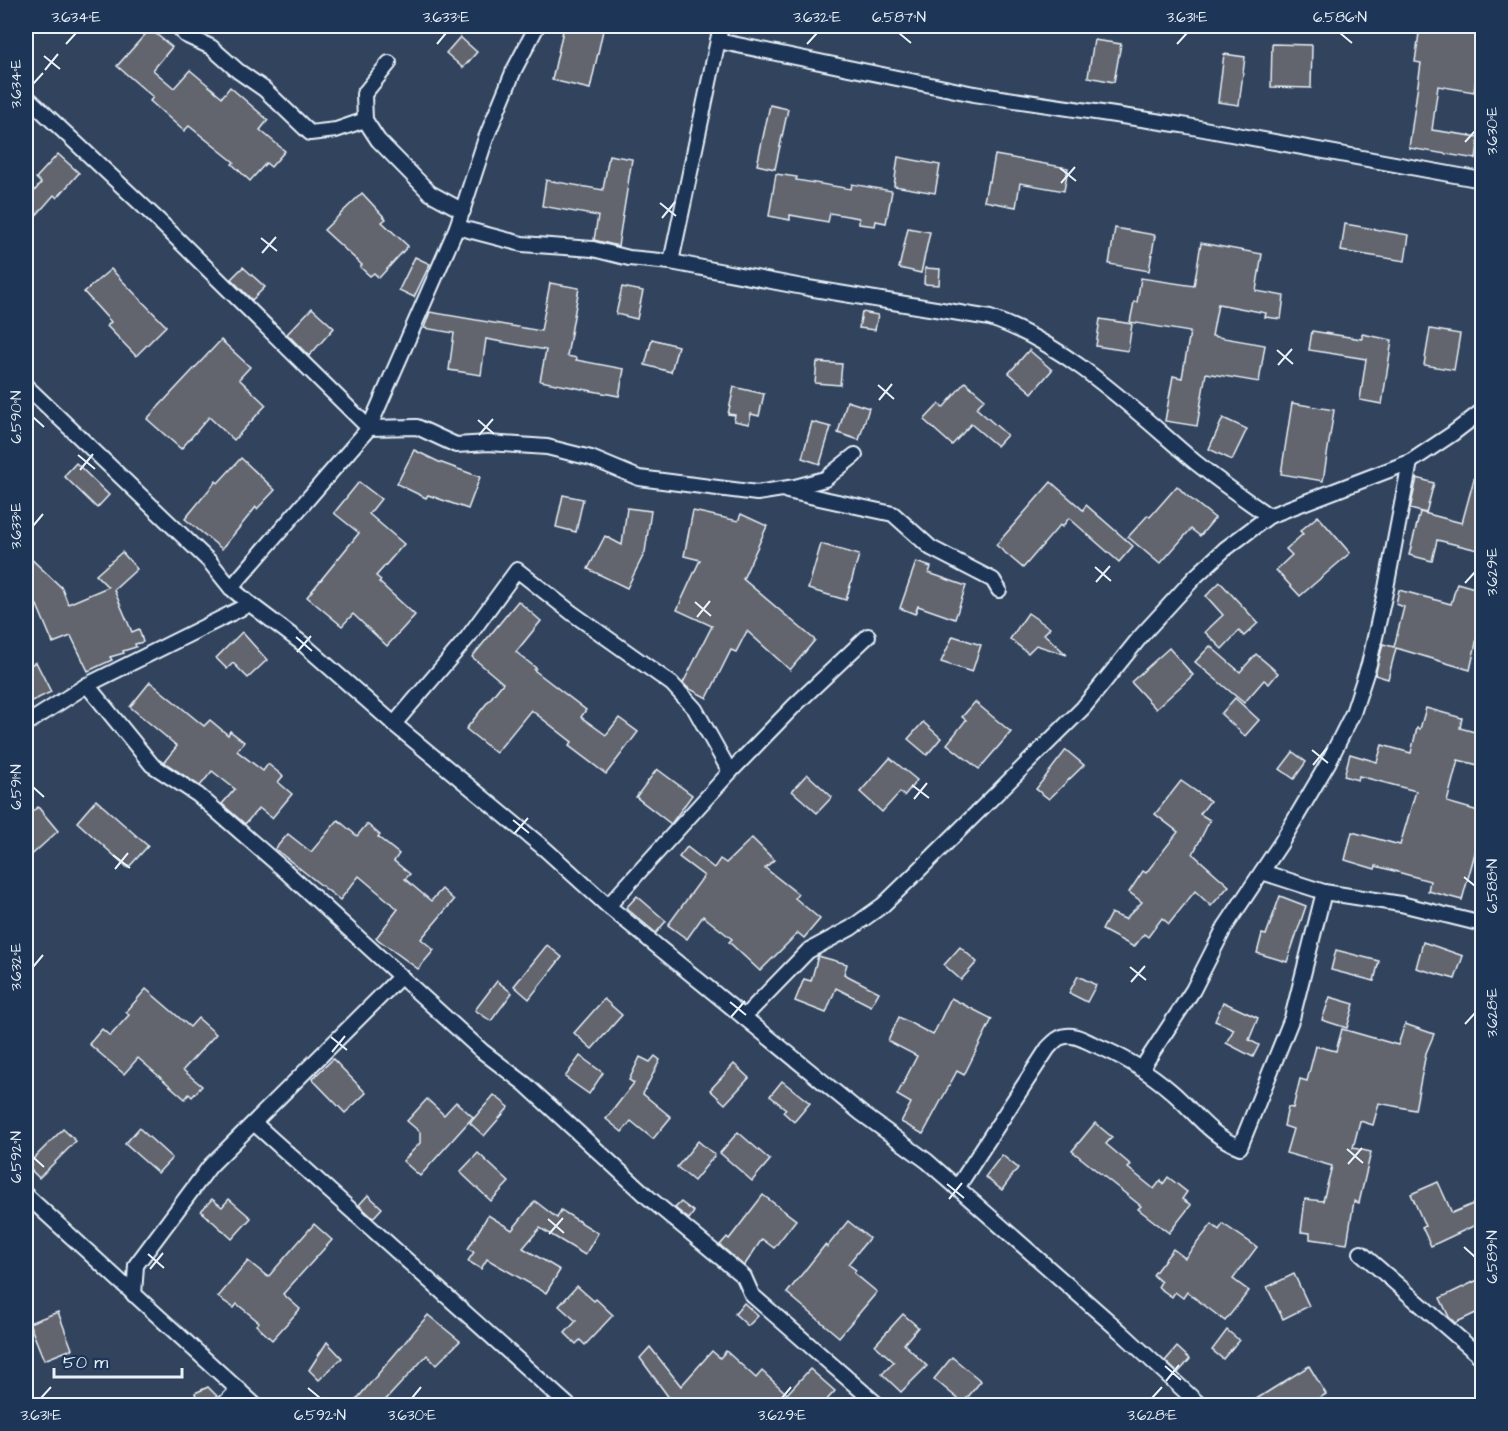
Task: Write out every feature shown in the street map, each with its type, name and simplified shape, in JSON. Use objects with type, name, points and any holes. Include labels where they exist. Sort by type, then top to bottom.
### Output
[{"type":"street","points":[[177,26],[185,35],[211,47],[238,71],[264,89],[310,133],[336,130],[365,120]]},
{"type":"street","points":[[231,588],[369,428],[457,228],[490,128],[514,70],[537,26]]},
{"type":"street","points":[[672,262],[721,26]]},
{"type":"street","points":[[718,41],[974,94],[1182,124],[1482,180]]},
{"type":"street","points":[[389,63],[364,94],[365,120],[386,148],[430,193],[463,211]]},
{"type":"street","points":[[26,96],[158,220],[369,428],[417,428],[456,445],[488,443],[547,447],[591,458],[639,478],[757,493],[795,487],[825,478],[855,454]]},
{"type":"street","points":[[457,228],[522,244],[593,249],[629,258],[672,262],[808,288],[990,318],[1008,324],[1075,364],[1140,414],[1205,470],[1269,516]]},
{"type":"street","points":[[26,386],[210,562],[231,588],[303,644],[609,906],[861,1113],[927,1161],[1121,1332],[1201,1406]]},
{"type":"street","points":[[744,1017],[808,951],[851,928],[883,905],[907,882],[1083,708],[1141,636],[1196,576],[1225,549],[1269,516],[1410,462],[1482,411]]},
{"type":"street","points":[[1142,1068],[1178,1015],[1225,927],[1262,872],[1328,763],[1353,713],[1369,664],[1410,462]]},
{"type":"street","points":[[779,489],[893,514],[931,548],[993,580],[999,590]]},
{"type":"street","points":[[394,724],[468,637],[517,570],[572,613],[672,684],[695,709],[730,772]]},
{"type":"street","points":[[26,724],[87,685],[250,604]]},
{"type":"street","points":[[609,906],[730,772],[794,706],[868,636]]},
{"type":"street","points":[[87,685],[152,765],[198,795],[282,868],[482,1051],[525,1084],[649,1198],[744,1277],[752,1295],[879,1406]]},
{"type":"street","points":[[1262,872],[1324,892],[1401,904],[1482,924]]},
{"type":"street","points":[[957,1188],[1048,1048],[1062,1037],[1073,1036],[1142,1068],[1173,1093],[1211,1132],[1225,1142],[1240,1147],[1292,1018],[1324,892]]},
{"type":"street","points":[[134,1295],[136,1265],[210,1166],[401,976]]},
{"type":"street","points":[[254,1123],[569,1406]]},
{"type":"street","points":[[26,1195],[256,1406]]},
{"type":"street","points":[[1361,1253],[1482,1358]]},
{"type":"street","points":[[222,1406],[238,1389]]},
{"type":"building","points":[[564,26],[604,26],[590,89],[552,80]]},
{"type":"building","points":[[1420,26],[1482,26],[1482,72],[1477,71],[1474,92],[1438,86],[1432,130],[1479,137],[1476,159],[1409,148],[1421,63],[1415,62]]},
{"type":"building","points":[[150,29],[172,47],[153,70],[174,88],[190,70],[222,97],[230,87],[268,120],[260,130],[285,151],[271,167],[266,163],[250,181],[232,164],[234,162],[189,126],[184,131],[150,101],[153,97],[117,66]]},
{"type":"building","points":[[460,37],[477,52],[463,68],[446,53]]},
{"type":"building","points":[[1094,40],[1121,44],[1114,82],[1088,77]]},
{"type":"building","points":[[1272,44],[1312,45],[1311,88],[1271,87]]},
{"type":"building","points":[[1224,54],[1245,57],[1239,105],[1218,102]]},
{"type":"building","points":[[770,105],[788,109],[775,169],[757,165]]},
{"type":"building","points":[[58,154],[79,173],[57,198],[54,195],[26,227],[26,201],[41,183],[36,178]]},
{"type":"building","points":[[609,155],[632,159],[618,246],[594,240],[598,216],[542,206],[546,180],[603,190]]},
{"type":"building","points":[[995,155],[1068,168],[1064,191],[1020,183],[1016,207],[984,201]]},
{"type":"building","points":[[898,157],[940,165],[935,193],[894,186]]},
{"type":"building","points":[[776,174],[797,177],[796,180],[851,189],[852,184],[892,191],[886,223],[876,221],[875,226],[859,224],[859,218],[830,213],[828,222],[790,215],[790,220],[769,216]]},
{"type":"building","points":[[362,193],[386,219],[382,222],[408,246],[379,278],[374,273],[370,276],[360,267],[362,265],[324,230]]},
{"type":"building","points":[[1345,224],[1409,235],[1405,261],[1341,251]]},
{"type":"building","points":[[908,228],[930,232],[921,273],[899,268]]},
{"type":"building","points":[[1115,228],[1155,235],[1149,271],[1109,264]]},
{"type":"building","points":[[1201,243],[1262,254],[1256,291],[1284,296],[1281,319],[1265,317],[1266,313],[1218,304],[1212,336],[1265,345],[1259,382],[1206,373],[1197,426],[1165,421],[1173,376],[1182,378],[1190,332],[1130,322],[1134,302],[1137,302],[1141,278],[1194,286]]},
{"type":"building","points":[[415,257],[430,264],[414,297],[399,290]]},
{"type":"building","points":[[243,267],[265,287],[252,300],[231,279]]},
{"type":"building","points":[[925,268],[940,269],[939,285],[924,284]]},
{"type":"building","points":[[111,269],[166,326],[136,356],[107,326],[111,322],[84,292]]},
{"type":"building","points":[[550,283],[579,288],[567,356],[577,358],[576,360],[624,369],[619,396],[540,381],[546,350],[486,339],[481,375],[449,370],[454,333],[424,328],[430,312],[541,331]]},
{"type":"building","points":[[622,287],[643,291],[637,319],[616,314]]},
{"type":"building","points":[[312,308],[334,328],[309,356],[287,334]]},
{"type":"building","points":[[862,312],[878,315],[875,330],[859,328]]},
{"type":"building","points":[[1100,319],[1132,324],[1128,351],[1096,346]]},
{"type":"building","points":[[1430,329],[1460,334],[1454,370],[1424,365]]},
{"type":"building","points":[[1312,331],[1362,339],[1362,334],[1392,340],[1382,404],[1360,400],[1366,359],[1309,350]]},
{"type":"building","points":[[652,339],[678,346],[671,372],[645,365]]},
{"type":"building","points":[[221,340],[250,367],[239,379],[266,405],[234,440],[209,417],[181,449],[147,419]]},
{"type":"building","points":[[1029,350],[1052,370],[1032,393],[1009,373]]},
{"type":"building","points":[[817,362],[842,364],[840,385],[815,383]]},
{"type":"building","points":[[965,382],[985,399],[976,408],[1007,435],[997,446],[971,424],[952,445],[924,420],[939,404],[943,408]]},
{"type":"building","points":[[734,387],[764,394],[759,416],[751,414],[749,424],[734,421],[735,415],[728,414]]},
{"type":"building","points":[[847,401],[869,408],[859,440],[838,433]]},
{"type":"building","points":[[1292,403],[1334,410],[1323,481],[1281,474]]},
{"type":"building","points":[[1223,418],[1247,429],[1232,460],[1209,449]]},
{"type":"building","points":[[812,422],[831,427],[820,464],[802,458]]},
{"type":"building","points":[[414,450],[480,477],[468,509],[428,495],[426,498],[397,484]]},
{"type":"building","points":[[241,458],[275,490],[257,509],[256,507],[222,549],[185,519],[216,481],[218,483]]},
{"type":"building","points":[[76,463],[109,495],[97,508],[64,476]]},
{"type":"building","points":[[1478,464],[1482,464],[1482,551],[1437,540],[1432,561],[1409,555],[1420,512],[1462,523]]},
{"type":"building","points":[[1417,478],[1434,483],[1426,513],[1410,509]]},
{"type":"building","points":[[359,482],[381,499],[369,514],[404,544],[376,576],[381,580],[379,582],[415,615],[387,646],[353,614],[342,626],[307,597],[359,533],[334,513]]},
{"type":"building","points":[[1051,482],[1083,510],[1086,505],[1133,546],[1119,562],[1069,518],[1062,527],[1060,525],[1023,568],[996,545]]},
{"type":"building","points":[[1177,486],[1215,518],[1200,536],[1191,529],[1160,564],[1128,537],[1148,515],[1150,517]]},
{"type":"building","points":[[563,495],[583,499],[576,532],[556,527]]},
{"type":"building","points":[[627,508],[651,511],[645,552],[627,588],[588,569],[605,536],[622,545]]},
{"type":"building","points":[[693,511],[738,521],[741,514],[767,526],[743,579],[815,640],[790,670],[747,631],[736,652],[731,650],[707,698],[683,683],[712,626],[677,610],[700,560],[684,556]]},
{"type":"building","points":[[1318,516],[1350,553],[1300,596],[1276,570],[1292,555],[1286,549],[1303,534],[1300,531]]},
{"type":"building","points":[[821,544],[859,555],[846,600],[808,589]]},
{"type":"building","points":[[122,552],[137,569],[114,590],[132,632],[139,629],[143,642],[135,644],[136,647],[123,651],[124,653],[110,657],[112,660],[88,671],[71,636],[53,643],[37,605],[26,617],[26,554],[62,588],[68,604],[108,587],[96,575]]},
{"type":"building","points":[[916,562],[931,567],[929,573],[966,586],[955,619],[918,606],[915,614],[900,608]]},
{"type":"building","points":[[1220,582],[1258,623],[1244,636],[1239,631],[1222,649],[1205,632],[1223,615],[1206,596]]},
{"type":"building","points":[[1457,583],[1482,590],[1476,624],[1480,625],[1470,670],[1396,648],[1388,679],[1375,675],[1383,644],[1394,647],[1404,607],[1396,604],[1399,590],[1451,604]]},
{"type":"building","points":[[518,601],[541,621],[516,652],[536,668],[534,670],[586,710],[581,717],[606,735],[619,718],[638,732],[606,774],[569,746],[572,742],[531,710],[496,753],[466,729],[503,683],[472,657]]},
{"type":"building","points":[[1028,613],[1050,628],[1044,634],[1067,655],[1036,645],[1028,653],[1010,639]]},
{"type":"building","points":[[242,632],[267,660],[248,678],[233,663],[227,669],[216,658]]},
{"type":"building","points":[[953,636],[981,645],[972,672],[941,662]]},
{"type":"building","points":[[1210,646],[1240,672],[1256,654],[1278,673],[1269,684],[1264,680],[1244,703],[1195,662]]},
{"type":"building","points":[[1169,648],[1193,675],[1156,709],[1131,682]]},
{"type":"building","points":[[36,662],[51,692],[26,704],[26,667]]},
{"type":"building","points":[[150,682],[204,726],[210,720],[228,735],[230,731],[244,742],[237,751],[263,771],[268,764],[283,776],[278,782],[292,794],[272,818],[259,808],[245,824],[222,804],[235,789],[212,771],[200,786],[164,762],[177,746],[130,707]]},
{"type":"building","points":[[1235,698],[1259,720],[1245,736],[1221,714]]},
{"type":"building","points":[[975,702],[1011,732],[979,769],[947,744],[966,720],[962,717]]},
{"type":"building","points":[[1426,708],[1462,718],[1460,728],[1482,734],[1482,766],[1458,760],[1447,802],[1482,812],[1476,834],[1480,835],[1462,900],[1428,891],[1430,881],[1345,860],[1352,832],[1400,845],[1416,791],[1359,776],[1358,780],[1344,776],[1350,754],[1377,762],[1382,745],[1411,753],[1417,728],[1420,729]]},
{"type":"building","points":[[923,722],[941,738],[927,755],[908,739]]},
{"type":"building","points":[[1066,750],[1084,765],[1049,799],[1036,789]]},
{"type":"building","points":[[1293,752],[1306,762],[1294,779],[1280,769]]},
{"type":"building","points":[[890,758],[917,780],[904,796],[900,792],[882,812],[860,792]]},
{"type":"building","points":[[657,769],[692,795],[671,824],[636,797]]},
{"type":"building","points":[[807,774],[832,797],[817,813],[792,791]]},
{"type":"building","points":[[1181,781],[1210,801],[1200,814],[1210,820],[1193,854],[1229,886],[1211,906],[1195,891],[1169,924],[1162,918],[1148,937],[1144,934],[1134,947],[1102,930],[1111,913],[1125,919],[1142,902],[1129,892],[1143,871],[1146,873],[1178,832],[1155,814]]},
{"type":"building","points":[[96,800],[148,846],[128,868],[77,822]]},
{"type":"building","points":[[38,807],[58,831],[26,860],[26,817]]},
{"type":"building","points":[[338,820],[357,836],[367,824],[380,835],[378,837],[399,854],[394,861],[410,874],[405,879],[431,901],[442,889],[454,900],[421,939],[434,950],[418,969],[376,938],[398,909],[359,876],[340,900],[275,849],[288,834],[311,852]]},
{"type":"building","points":[[752,838],[774,860],[765,868],[798,894],[795,898],[820,919],[804,938],[798,933],[760,971],[729,942],[732,939],[703,916],[687,939],[668,925],[704,876],[679,857],[687,847],[714,868],[720,859],[726,863]]},
{"type":"building","points":[[637,896],[666,921],[656,933],[626,908]]},
{"type":"building","points":[[1280,896],[1306,906],[1287,962],[1257,953],[1262,934],[1266,935]]},
{"type":"building","points":[[1423,942],[1463,956],[1455,979],[1416,968]]},
{"type":"building","points":[[547,945],[562,957],[529,999],[514,986]]},
{"type":"building","points":[[960,947],[977,962],[961,980],[944,965]]},
{"type":"building","points":[[1336,950],[1379,961],[1374,981],[1331,970]]},
{"type":"building","points":[[818,956],[847,964],[844,974],[879,992],[871,1006],[836,988],[826,1013],[795,1001],[804,979],[811,981]]},
{"type":"building","points":[[1078,976],[1096,985],[1087,1002],[1069,993]]},
{"type":"building","points":[[497,981],[512,993],[491,1021],[475,1010]]},
{"type":"building","points":[[146,989],[190,1027],[198,1018],[216,1034],[183,1070],[202,1086],[192,1097],[189,1094],[185,1099],[138,1058],[124,1074],[89,1044],[102,1029],[110,1036],[129,1015],[126,1012]]},
{"type":"building","points":[[1330,997],[1354,1004],[1347,1028],[1322,1020]]},
{"type":"building","points":[[951,998],[992,1019],[964,1075],[957,1071],[923,1134],[901,1122],[911,1103],[897,1095],[917,1056],[888,1041],[899,1017],[933,1035]]},
{"type":"building","points":[[604,999],[622,1015],[592,1049],[574,1033]]},
{"type":"building","points":[[1223,1002],[1258,1018],[1249,1040],[1259,1045],[1253,1057],[1226,1043],[1234,1029],[1215,1021]]},
{"type":"building","points":[[1405,1024],[1434,1034],[1426,1053],[1415,1110],[1379,1103],[1373,1125],[1360,1121],[1353,1148],[1371,1152],[1359,1203],[1354,1201],[1347,1244],[1310,1239],[1310,1233],[1301,1232],[1305,1199],[1323,1201],[1332,1166],[1286,1153],[1293,1129],[1284,1126],[1288,1107],[1293,1108],[1300,1079],[1307,1081],[1316,1046],[1336,1051],[1342,1029],[1398,1045]]},
{"type":"building","points":[[580,1056],[603,1073],[589,1094],[565,1077]]},
{"type":"building","points":[[655,1056],[660,1060],[643,1094],[671,1117],[653,1139],[631,1121],[622,1132],[606,1119],[634,1083],[629,1080],[640,1057],[650,1062]]},
{"type":"building","points":[[333,1059],[366,1093],[345,1113],[312,1079]]},
{"type":"building","points":[[734,1064],[749,1078],[725,1104],[710,1090]]},
{"type":"building","points":[[782,1081],[810,1103],[794,1122],[783,1112],[786,1109],[770,1096]]},
{"type":"building","points":[[494,1095],[509,1107],[484,1136],[470,1123]]},
{"type":"building","points":[[427,1099],[444,1115],[456,1102],[473,1117],[420,1176],[403,1161],[420,1143],[420,1132],[407,1121]]},
{"type":"building","points":[[1095,1123],[1112,1137],[1106,1144],[1131,1165],[1128,1168],[1154,1189],[1161,1180],[1163,1184],[1168,1177],[1187,1192],[1182,1199],[1191,1205],[1169,1233],[1138,1209],[1141,1206],[1072,1151]]},
{"type":"building","points":[[139,1128],[172,1158],[158,1173],[125,1144]]},
{"type":"building","points":[[63,1129],[76,1141],[39,1178],[29,1168],[32,1164],[30,1162]]},
{"type":"building","points":[[738,1132],[770,1160],[752,1181],[720,1153]]},
{"type":"building","points":[[698,1141],[715,1155],[694,1181],[677,1167]]},
{"type":"building","points":[[478,1153],[509,1182],[491,1201],[460,1172]]},
{"type":"building","points":[[1002,1155],[1018,1168],[1002,1190],[985,1177]]},
{"type":"building","points":[[1438,1182],[1452,1213],[1482,1200],[1482,1222],[1431,1246],[1411,1194]]},
{"type":"building","points":[[368,1195],[382,1208],[373,1218],[359,1205]]},
{"type":"building","points":[[763,1195],[796,1220],[774,1248],[762,1239],[744,1266],[720,1245],[727,1237],[729,1239]]},
{"type":"building","points":[[212,1199],[222,1207],[229,1199],[251,1218],[232,1239],[201,1211]]},
{"type":"building","points":[[535,1201],[557,1218],[561,1210],[598,1233],[585,1255],[540,1228],[523,1248],[560,1270],[546,1293],[487,1259],[481,1269],[468,1261],[474,1252],[468,1249],[488,1215],[512,1230]]},
{"type":"building","points":[[681,1202],[694,1212],[689,1219],[675,1208]]},
{"type":"building","points":[[848,1221],[869,1238],[848,1264],[856,1270],[854,1273],[877,1292],[839,1337],[787,1293],[825,1245],[827,1247]]},
{"type":"building","points":[[314,1224],[332,1240],[283,1294],[300,1309],[272,1340],[256,1325],[259,1322],[237,1304],[234,1308],[218,1297],[248,1261],[268,1277]]},
{"type":"building","points":[[1212,1224],[1219,1230],[1223,1224],[1257,1247],[1233,1279],[1249,1291],[1225,1321],[1187,1292],[1183,1298],[1175,1292],[1172,1297],[1158,1287],[1161,1282],[1153,1275],[1173,1249],[1185,1258]]},
{"type":"building","points":[[1294,1274],[1309,1306],[1283,1319],[1267,1287]]},
{"type":"building","points":[[1482,1278],[1482,1310],[1455,1323],[1449,1317],[1440,1298]]},
{"type":"building","points":[[577,1286],[613,1315],[585,1345],[580,1340],[576,1344],[565,1333],[576,1321],[559,1306]]},
{"type":"building","points":[[744,1303],[758,1316],[748,1326],[735,1314]]},
{"type":"building","points":[[58,1312],[72,1349],[44,1360],[29,1323]]},
{"type":"building","points":[[903,1314],[918,1327],[904,1344],[927,1366],[901,1392],[882,1374],[894,1362],[875,1345]]},
{"type":"building","points":[[428,1315],[460,1341],[436,1365],[427,1355],[380,1406],[351,1406]]},
{"type":"building","points":[[1227,1330],[1239,1340],[1223,1359],[1212,1350]]},
{"type":"building","points":[[327,1342],[342,1358],[319,1380],[309,1370]]},
{"type":"building","points":[[650,1347],[681,1386],[712,1351],[720,1358],[726,1351],[756,1378],[762,1371],[787,1394],[810,1369],[835,1391],[821,1406],[675,1406],[640,1358]]},
{"type":"building","points":[[1177,1347],[1190,1359],[1178,1373],[1165,1361]]},
{"type":"building","points":[[952,1357],[981,1381],[963,1403],[934,1379]]},
{"type":"building","points":[[1309,1366],[1326,1394],[1307,1406],[1245,1406]]},
{"type":"building","points":[[208,1387],[217,1396],[209,1406],[202,1406],[197,1401],[195,1393]]}]
